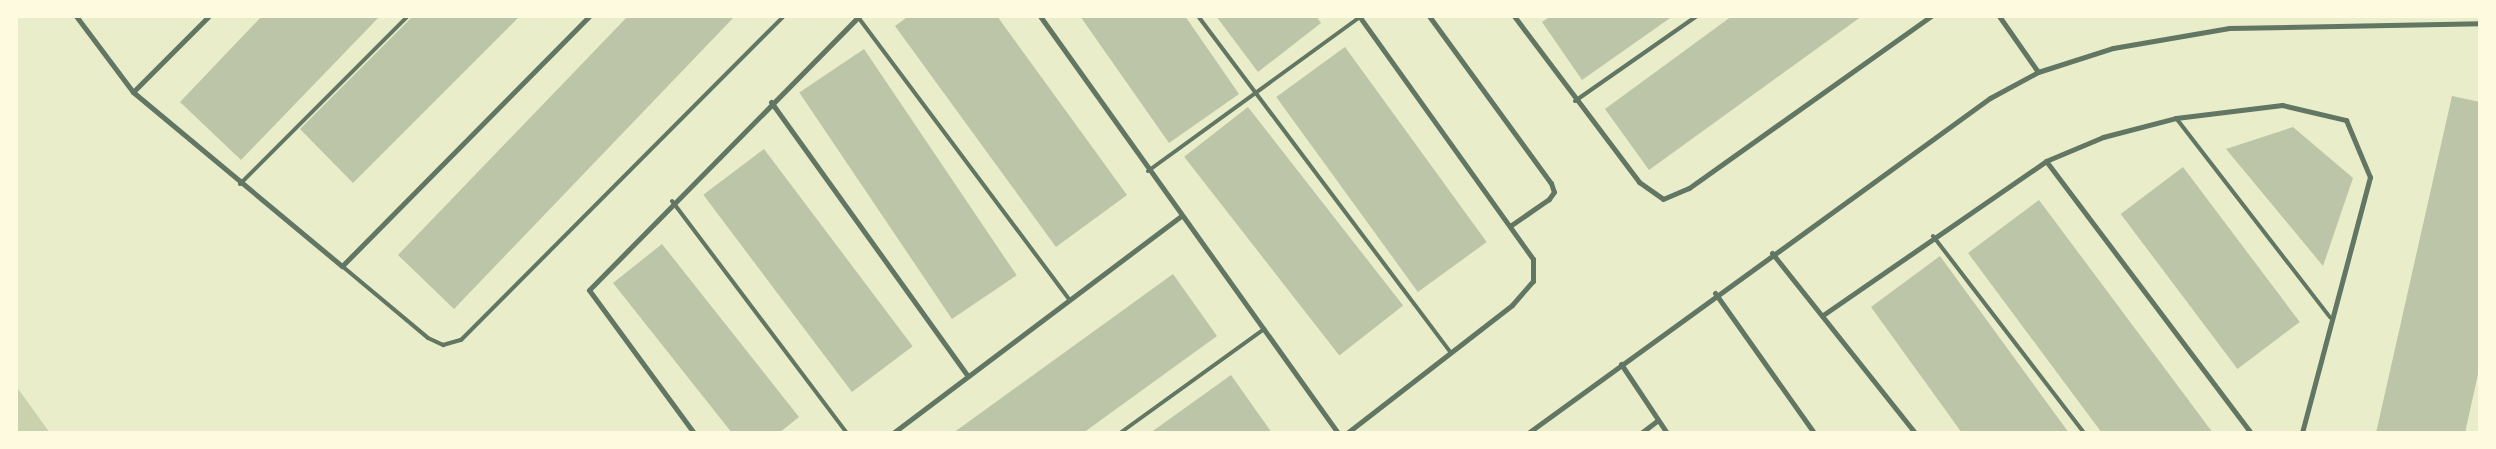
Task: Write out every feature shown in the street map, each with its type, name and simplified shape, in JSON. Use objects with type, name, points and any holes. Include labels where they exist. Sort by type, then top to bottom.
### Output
[{"type":"street","points":[[76,16],[133,92],[240,184],[342,266],[590,16]]},
{"type":"street","points":[[133,92],[209,16]]},
{"type":"street","points":[[694,433],[589,290],[672,201],[858,16]]},
{"type":"street","points":[[1040,16],[1180,218],[1264,329],[1338,433]]},
{"type":"street","points":[[1347,433],[1512,305],[1533,281],[1533,259],[1360,16]]},
{"type":"street","points":[[1429,16],[1551,183],[1554,192],[1549,199],[1510,226]]},
{"type":"street","points":[[1514,16],[1575,101],[1639,182],[1663,199],[1689,188],[1931,16]]},
{"type":"street","points":[[1999,16],[2038,72]]},
{"type":"street","points":[[1528,433],[1715,293],[1990,98],[2038,72],[2113,48],[2229,28],[2480,23]]},
{"type":"street","points":[[771,102],[968,376]]},
{"type":"street","points":[[1823,315],[1933,236],[2046,161],[2103,136],[2176,118],[2282,105],[2346,120],[2370,177],[2330,317],[2302,433]]},
{"type":"street","points":[[2046,161],[2252,433]]},
{"type":"street","points":[[892,433],[1180,218]]},
{"type":"street","points":[[1772,253],[1915,433]]},
{"type":"street","points":[[1715,293],[1814,433]]},
{"type":"street","points":[[1621,364],[1667,433]]},
{"type":"street","points":[[1641,433],[1658,420]]},
{"type":"lane","points":[[240,184],[408,16]]},
{"type":"lane","points":[[775,16],[780,21]]},
{"type":"lane","points":[[342,266],[428,338],[443,345],[461,340],[784,16]]},
{"type":"lane","points":[[858,16],[1070,300]]},
{"type":"lane","points":[[1198,16],[1451,353]]},
{"type":"lane","points":[[1148,171],[1360,16]]},
{"type":"lane","points":[[1575,101],[1697,16]]},
{"type":"lane","points":[[2176,118],[2330,317]]},
{"type":"lane","points":[[672,201],[847,433]]},
{"type":"lane","points":[[1933,236],[2084,433]]},
{"type":"lane","points":[[1120,433],[1264,329]]},
{"type":"green space","points":[[16,386],[50,433],[16,433]]},
{"type":"building","points":[[262,16],[380,16],[241,160],[180,102]]},
{"type":"building","points":[[413,16],[520,16],[353,183],[300,129]]},
{"type":"building","points":[[628,16],[735,16],[454,309],[398,255]]},
{"type":"building","points":[[909,16],[997,16],[1127,195],[1056,247],[895,26]]},
{"type":"building","points":[[1080,16],[1185,16],[1239,94],[1169,143]]},
{"type":"building","points":[[1216,16],[1316,16],[1321,23],[1258,72]]},
{"type":"building","points":[[1551,16],[1673,16],[1582,80],[1542,22]]},
{"type":"building","points":[[1732,16],[1862,16],[1649,170],[1605,109]]},
{"type":"building","points":[[1345,47],[1487,242],[1418,292],[1276,97]]},
{"type":"building","points":[[864,49],[1017,275],[952,319],[799,93]]},
{"type":"building","points":[[2452,96],[2480,102],[2480,365],[2465,433],[2376,433]]},
{"type":"building","points":[[1248,107],[1403,306],[1339,355],[1184,157]]},
{"type":"building","points":[[2293,127],[2353,178],[2323,266],[2226,149]]},
{"type":"building","points":[[764,149],[913,346],[852,392],[703,195]]},
{"type":"building","points":[[2183,167],[2300,322],[2237,369],[2121,214]]},
{"type":"building","points":[[2039,200],[2213,433],[2102,433],[1968,253]]},
{"type":"building","points":[[662,244],[799,417],[779,433],[732,433],[613,283]]},
{"type":"building","points":[[1940,256],[2069,433],[1962,433],[1871,307]]},
{"type":"building","points":[[1173,274],[1217,336],[1083,433],[953,433]]},
{"type":"building","points":[[1231,375],[1272,433],[1150,433]]}]
